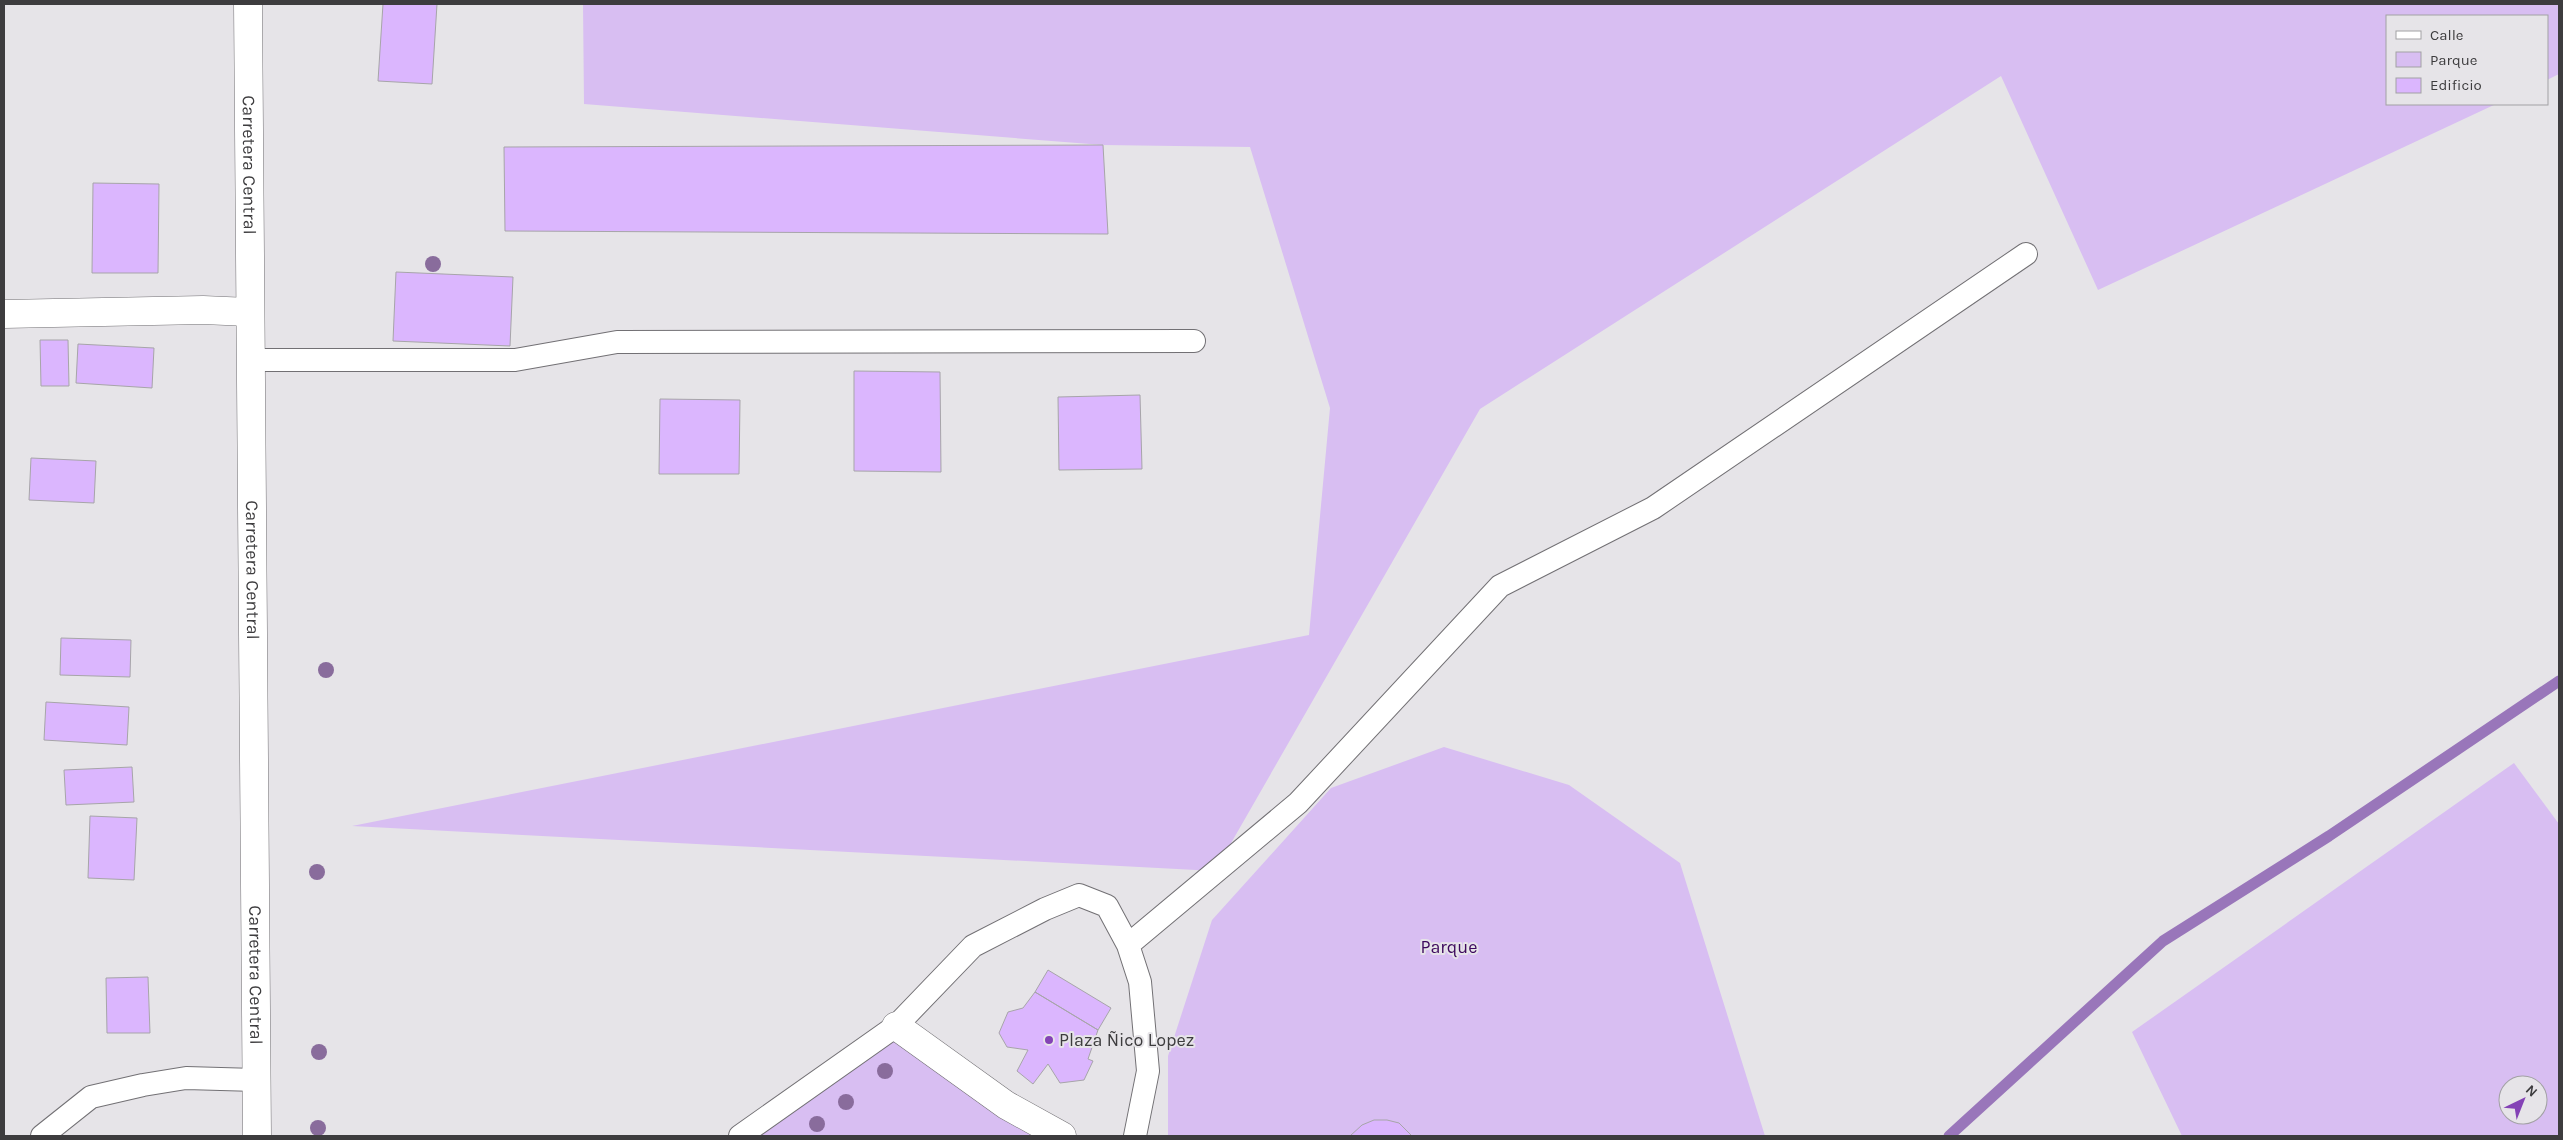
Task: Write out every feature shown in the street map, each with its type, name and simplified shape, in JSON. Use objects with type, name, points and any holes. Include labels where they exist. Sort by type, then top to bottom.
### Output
[{"type":"main road","name":"Carretera Central","points":[[248,4],[257,1136]]},
{"type":"main road","points":[[4,314],[203,310],[249,312]]},
{"type":"main road","points":[[896,1026],[1006,1104],[1062,1136]]},
{"type":"lane","points":[[1128,945],[1298,803],[1500,586],[1653,508],[2026,254]]},
{"type":"lane","points":[[250,360],[515,360],[617,342],[1194,341]]},
{"type":"lane","points":[[740,1136],[896,1026],[973,946],[1044,908],[1079,895],[1107,906],[1128,945],[1140,982],[1148,1071],[1135,1136]]},
{"type":"lane","points":[[42,1136],[91,1098],[143,1085],[186,1078],[256,1080]]},
{"type":"green space","points":[[583,4],[2559,4],[2559,74],[2548,80],[2548,15],[2386,15],[2386,105],[2494,105],[2098,290],[2001,76],[1480,409],[1215,871],[352,826],[1309,635],[1330,408],[1250,147],[1103,145],[584,104]]},
{"type":"green space","name":"Parque","points":[[1444,747],[1569,785],[1680,863],[1765,1136],[1168,1136],[1168,1056],[1212,920],[1331,788]]},
{"type":"green space","points":[[2514,763],[2559,824],[2559,1136],[2182,1136],[2132,1032]]},
{"type":"green space","points":[[896,1026],[1062,1136],[749,1136]]},
{"type":"building","points":[[383,4],[437,4],[432,84],[378,81]]},
{"type":"building","points":[[1103,145],[1108,234],[505,231],[504,147]]},
{"type":"building","points":[[93,183],[159,184],[158,273],[92,273]]},
{"type":"building","points":[[396,272],[513,277],[510,346],[393,341]]},
{"type":"building","points":[[40,340],[68,340],[69,386],[41,386]]},
{"type":"building","points":[[78,344],[154,348],[152,388],[76,383]]},
{"type":"building","points":[[854,371],[940,372],[941,472],[854,471]]},
{"type":"building","points":[[1140,395],[1142,469],[1059,470],[1058,397]]},
{"type":"building","points":[[660,399],[740,400],[739,474],[659,474]]},
{"type":"building","points":[[31,458],[96,461],[94,503],[29,500]]},
{"type":"building","points":[[61,638],[131,640],[130,677],[60,675]]},
{"type":"building","points":[[46,702],[129,707],[127,745],[44,740]]},
{"type":"building","points":[[132,767],[134,802],[66,805],[64,770]]},
{"type":"building","points":[[90,816],[137,818],[134,880],[88,878]]},
{"type":"building","points":[[1048,970],[1111,1008],[1098,1030],[1035,992]]},
{"type":"building","points":[[148,977],[150,1033],[107,1033],[106,978]]},
{"type":"building","name":"Plaza Ñico Lopez","points":[[1035,992],[1098,1030],[1088,1059],[1093,1061],[1084,1080],[1060,1083],[1048,1064],[1033,1084],[1017,1071],[1028,1050],[1007,1047],[999,1033],[1008,1012],[1023,1008]]},
{"type":"building","points":[[1374,1120],[1387,1120],[1399,1123],[1412,1136],[1350,1136],[1362,1125]]},
{"type":"waterway","points":[[1949,1136],[2163,941],[2329,836],[2559,681]]},
{"type":"place","name":"Plaza Ñico Lopez","points":[[1049,1040]]}]
